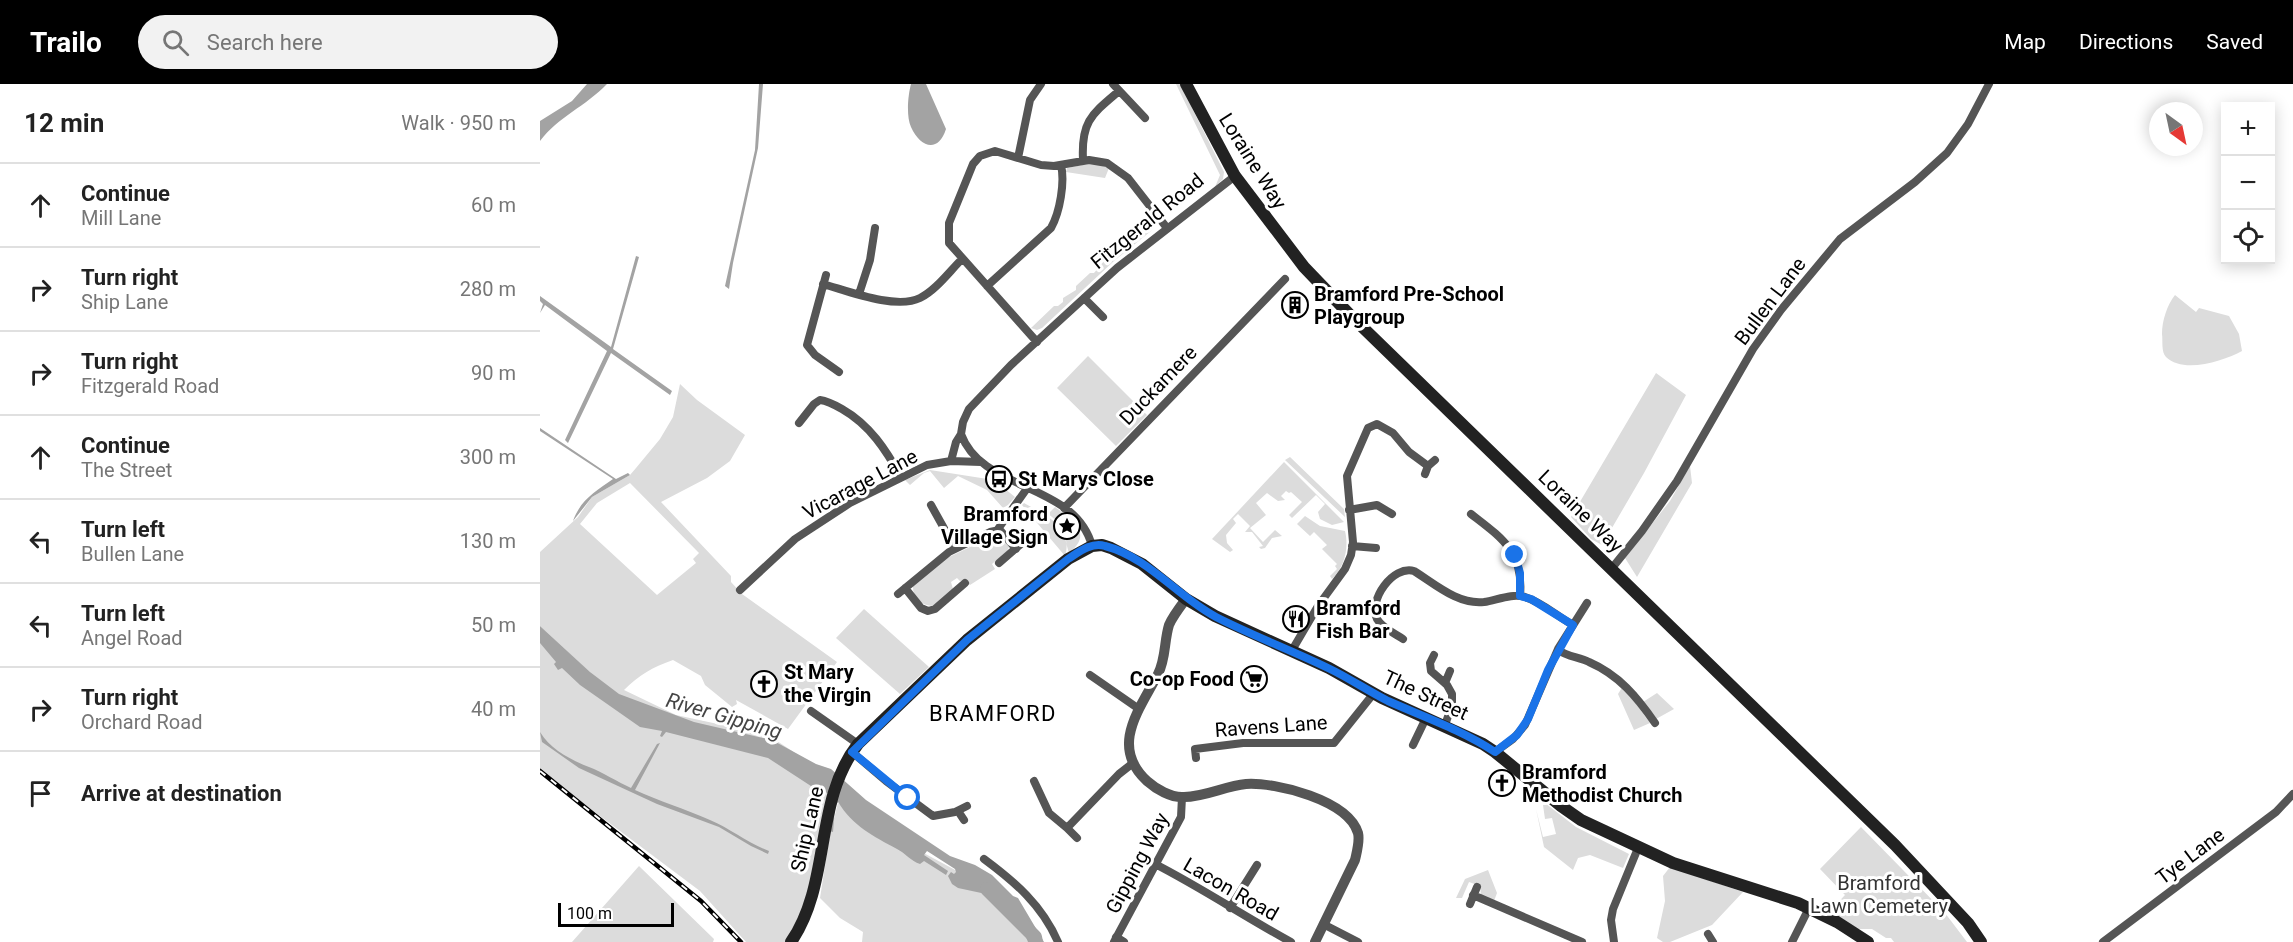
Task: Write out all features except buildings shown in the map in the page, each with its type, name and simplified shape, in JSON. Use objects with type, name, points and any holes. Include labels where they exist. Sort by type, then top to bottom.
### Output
[{"type":"main road","name":"Loraine Way","points":[[1186,84],[1235,176],[1298,259],[1333,298],[1895,844],[1968,923],[1981,942]]},
{"type":"main road","points":[[1092,546],[1106,546],[1133,559],[1186,599]]},
{"type":"main road","name":"Ship Lane","points":[[791,942],[810,907],[829,803],[840,773],[855,748],[967,640],[1068,559],[1092,546]]},
{"type":"main road","name":"The Street","points":[[1186,599],[1215,616],[1329,668],[1426,718],[1446,725],[1495,752],[1577,817],[1638,848],[1692,870],[1788,899],[1832,919],[1868,942]]},
{"type":"street","points":[[1018,158],[1030,100],[1041,84]]},
{"type":"street","name":"Bullen Lane","points":[[1612,568],[1638,537],[1677,481],[1741,369],[1781,310],[1840,239],[1927,172],[1947,153],[1968,124],[1989,84]]},
{"type":"street","points":[[1083,160],[1085,127],[1116,87],[1144,118]]},
{"type":"street","points":[[1037,342],[949,243],[947,230],[974,164],[980,156],[990,152],[1001,152],[1041,165],[1061,165],[1083,160],[1101,162],[1120,171],[1133,183],[1167,228]]},
{"type":"street","points":[[987,286],[1051,228],[1063,179],[1061,165]]},
{"type":"street","name":"Fitzgerald Road","points":[[951,461],[956,442],[961,434],[964,417],[971,405],[1084,298],[1167,228],[1235,176]]},
{"type":"street","points":[[859,294],[870,260],[875,228]]},
{"type":"street","points":[[839,372],[815,355],[807,345],[824,280],[859,294],[904,303],[915,300],[928,292],[962,259]]},
{"type":"street","name":"Duckamere","points":[[1064,508],[1285,279]]},
{"type":"street","points":[[1277,287],[1285,295]]},
{"type":"street","points":[[1084,298],[1103,317]]},
{"type":"street","points":[[799,423],[820,400],[852,414],[880,443],[901,477]]},
{"type":"street","points":[[1292,652],[1318,606],[1345,569],[1351,555],[1347,476],[1367,430],[1377,424],[1389,430],[1409,452],[1429,467]]},
{"type":"street","points":[[961,434],[968,448],[981,462],[1064,508],[1083,523],[1092,546]]},
{"type":"street","name":"Vicarage Lane","points":[[740,590],[781,551],[816,524],[850,503],[927,465],[951,461],[981,462]]},
{"type":"street","points":[[965,583],[936,609],[928,611],[901,591],[956,548],[998,530],[1028,487]]},
{"type":"street","points":[[932,505],[956,548]]},
{"type":"street","points":[[1349,510],[1377,505],[1392,514]]},
{"type":"street","points":[[1472,514],[1503,539],[1515,555],[1520,573],[1520,596]]},
{"type":"street","points":[[998,530],[1019,546],[999,563]]},
{"type":"street","points":[[1352,546],[1376,548]]},
{"type":"street","points":[[1403,639],[1382,625],[1375,610],[1378,596],[1391,577],[1403,570],[1414,571],[1464,600],[1480,602],[1520,596],[1531,599],[1573,625]]},
{"type":"street","points":[[1186,599],[1171,622],[1162,666],[1129,733],[1130,755],[1133,763],[1150,783],[1167,793],[1182,798],[1244,784],[1264,784],[1284,788],[1341,810],[1352,821],[1358,833],[1359,845],[1355,860],[1315,942]]},
{"type":"street","points":[[1495,752],[1517,735],[1528,719],[1558,650],[1587,603]]},
{"type":"street","points":[[1558,650],[1569,657],[1589,662],[1616,678],[1636,696],[1655,723]]},
{"type":"street","points":[[1434,656],[1430,663],[1431,671],[1445,683],[1452,694],[1446,725]]},
{"type":"street","points":[[1445,683],[1450,672]]},
{"type":"street","points":[[1090,675],[1139,709]]},
{"type":"street","name":"Ravens Lane","points":[[1196,758],[1195,748],[1243,743],[1334,743],[1374,693]]},
{"type":"street","points":[[811,711],[855,748],[886,781],[933,816],[958,811],[967,806]]},
{"type":"street","points":[[1413,745],[1426,718]]},
{"type":"street","points":[[1067,828],[1119,774],[1133,763]]},
{"type":"street","points":[[1034,781],[1049,813],[1077,837]]},
{"type":"street","name":"Tye Lane","points":[[2103,942],[2276,812],[2293,794]]},
{"type":"street","name":"Gipping Way","points":[[1118,940],[1181,817],[1182,798]]},
{"type":"street","points":[[958,811],[964,820]]},
{"type":"street","points":[[1614,942],[1611,914],[1638,848]]},
{"type":"street","points":[[984,859],[1018,885],[1046,919],[1058,942]]},
{"type":"street","name":"Lacon Road","points":[[1155,864],[1203,889],[1230,908],[1291,942]]},
{"type":"street","points":[[1230,908],[1257,865]]},
{"type":"street","points":[[1473,895],[1582,942]]},
{"type":"street","points":[[1792,942],[1809,908]]},
{"type":"street","points":[[1323,924],[1358,942]]},
{"type":"street","points":[[1707,934],[1713,942]]},
{"type":"green space","points":[[1176,84],[1180,84],[1224,172],[1223,179],[1215,187],[1220,175]]},
{"type":"green space","points":[[1093,163],[1109,168],[1105,178],[1066,172],[1067,168]]},
{"type":"green space","points":[[1154,220],[1155,225],[1151,231],[1114,261],[1042,328],[1037,330],[1031,328],[1054,306],[1063,302],[1063,298],[1076,290],[1076,286],[1113,256],[1113,253],[1130,240],[1130,237]]},
{"type":"green space","points":[[2175,295],[2196,312],[2199,308],[2229,316],[2239,334],[2242,351],[2215,362],[2193,365],[2183,365],[2166,357],[2162,346],[2163,324],[2167,308]]},
{"type":"green space","points":[[1088,356],[1147,415],[1116,446],[1057,388]]},
{"type":"green space","points":[[1656,373],[1686,395],[1602,545],[1591,539],[1571,517]]},
{"type":"green space","points":[[680,384],[697,400],[745,435],[730,461],[707,478],[661,502],[731,576],[731,582],[742,594],[837,662],[788,729],[736,700],[737,704],[732,707],[705,685],[701,676],[673,660],[647,672],[624,690],[676,715],[741,729],[777,741],[833,778],[806,914],[788,942],[746,942],[700,891],[540,771],[540,634],[594,676],[540,626],[540,552],[578,517],[592,497],[630,475],[660,439],[673,417]],"holes":[[[630,483],[699,553],[693,559],[696,563],[657,595],[580,524],[597,503]]]},
{"type":"green space","points":[[1290,457],[1344,509],[1345,517],[1285,460]]},
{"type":"green space","points":[[1284,462],[1344,522],[1332,525],[1320,519],[1318,512],[1325,504],[1316,495],[1292,518],[1289,515],[1302,502],[1291,492],[1286,491],[1281,496],[1285,500],[1278,501],[1267,493],[1256,503],[1266,515],[1250,528],[1263,542],[1275,530],[1282,536],[1272,538],[1265,548],[1261,549],[1259,547],[1263,546],[1252,532],[1245,532],[1250,526],[1238,514],[1233,519],[1236,523],[1226,535],[1227,543],[1233,550],[1230,552],[1212,539]]},
{"type":"green space","points":[[1690,466],[1692,483],[1637,577],[1625,558],[1670,501]]},
{"type":"green space","points":[[930,470],[994,480],[1015,497],[1003,508],[987,490],[958,476],[944,488],[930,471],[924,473],[910,485],[905,480]]},
{"type":"green space","points":[[1024,503],[1048,517],[1061,529],[1067,546],[1065,556],[1022,505]]},
{"type":"green space","points":[[1055,507],[1078,527],[1080,533],[1080,539],[1069,553],[1061,527],[1048,514]]},
{"type":"green space","points":[[1305,516],[1320,526],[1345,531],[1345,556],[1340,569],[1332,579],[1330,576],[1337,569],[1335,566],[1337,564],[1322,549],[1327,545],[1314,532],[1310,536],[1297,524]]},
{"type":"green space","points":[[995,535],[1000,536],[1009,547],[992,564],[995,569],[970,585],[965,580],[960,581],[957,578],[951,582],[953,589],[933,606],[918,600],[913,585],[947,558]]},
{"type":"green space","points":[[864,609],[929,667],[900,694],[836,638]]},
{"type":"green space","points":[[1623,686],[1650,723],[1634,730],[1618,694]]},
{"type":"green space","points":[[1657,693],[1674,709],[1656,719],[1643,702]]},
{"type":"green space","points":[[838,803],[883,831],[970,878],[1034,942],[862,942],[863,932],[840,918],[820,898],[830,834]]},
{"type":"green space","points":[[1545,803],[1576,827],[1629,854],[1623,868],[1590,855],[1578,858],[1573,870],[1544,847],[1536,809],[1543,837],[1556,834],[1552,818],[1545,819],[1543,805]]},
{"type":"green space","name":"Bramford Lawn Cemetery","points":[[1861,827],[1945,913],[1967,942],[1894,942],[1891,938],[1886,938],[1872,929],[1858,929],[1830,911],[1845,895],[1820,869]]},
{"type":"green space","points":[[639,866],[714,939],[713,942],[572,942]]},
{"type":"green space","points":[[1670,867],[1743,892],[1712,925],[1670,942],[1663,942],[1657,938],[1665,901],[1663,876]]},
{"type":"green space","points":[[1488,870],[1497,893],[1494,901],[1481,895],[1480,886],[1469,882],[1462,898],[1456,898],[1465,879]]},
{"type":"shaded area","points":[[587,84],[607,84],[555,125],[540,141],[540,121],[572,101]]},
{"type":"shaded area","points":[[759,84],[763,84],[758,148],[729,289],[725,286],[755,150]]},
{"type":"shaded area","points":[[911,84],[926,84],[946,129],[943,137],[934,145],[924,143],[911,127],[908,106]]},
{"type":"shaded area","points":[[636,256],[639,257],[613,349],[672,391],[670,395],[611,353],[568,443],[565,440],[607,351],[545,305],[540,313],[543,304],[540,296],[611,347]]},
{"type":"shaded area","points":[[540,428],[616,479],[628,473],[630,475],[592,497],[573,521],[584,501],[613,479],[540,431]]},
{"type":"shaded area","points":[[540,626],[590,672],[619,694],[694,722],[772,740],[816,764],[831,769],[866,800],[950,856],[975,865],[992,875],[1013,896],[1018,898],[1044,942],[1028,942],[1023,930],[1001,903],[986,894],[958,888],[952,884],[948,876],[951,872],[954,874],[956,872],[955,869],[927,851],[924,855],[948,871],[946,875],[924,861],[920,864],[914,861],[864,830],[850,818],[838,802],[835,807],[833,832],[829,831],[833,795],[814,788],[768,758],[666,732],[662,737],[660,736],[662,731],[640,727],[580,685],[562,668],[558,670],[554,664],[556,662],[540,643]]},
{"type":"shaded area","points":[[540,732],[549,744],[575,761],[631,788],[657,744],[660,743],[635,790],[718,824],[769,851],[768,854],[719,827],[657,804],[579,768],[542,742]]},
{"type":"waterway","name":"River Gipping","points":[[987,889],[1035,937],[1036,942]]},
{"type":"railway","points":[[540,771],[701,901],[741,942]]},
{"type":"place","name":"Bramford Pre-School Playgroup","points":[[1295,305]]},
{"type":"place","name":"St Marys Close","points":[[999,479]]},
{"type":"place","name":"Bramford Village Sign","points":[[1067,526]]},
{"type":"place","name":"Bramford Fish Bar","points":[[1296,619]]},
{"type":"place","name":"Co-op Food","points":[[1254,679]]},
{"type":"place","name":"St Mary the Virgin","points":[[764,684]]},
{"type":"place","name":"Bramford Methodist Church","points":[[1502,783]]},
{"type":"district","name":"BRAMFORD","points":[[993,713]]},
{"type":"route","points":[[908,798],[852,752],[858,744],[967,640],[1068,559],[1085,548],[1098,545],[1111,548],[1133,559],[1186,599],[1215,616],[1329,668],[1361,684],[1382,698],[1446,725],[1495,752],[1513,739],[1528,719],[1558,649],[1573,625],[1531,599],[1520,596],[1520,573],[1515,555]]}]
